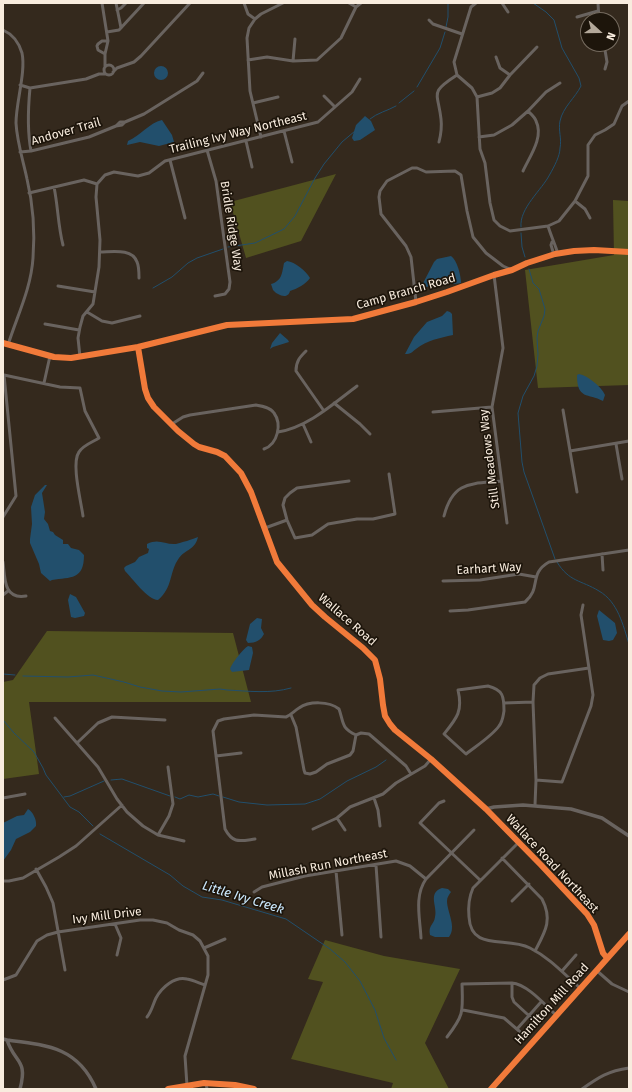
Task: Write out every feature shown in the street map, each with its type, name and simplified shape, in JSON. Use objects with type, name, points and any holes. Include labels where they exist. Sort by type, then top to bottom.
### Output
[{"type":"main road","name":"Hamilton Mill Road","points":[[491,1089],[629,934]]},
{"type":"main road","points":[[168,1089],[206,1083],[232,1085],[254,1089]]},
{"type":"street","points":[[102,3],[108,41],[105,54],[106,74]]},
{"type":"street","points":[[116,3],[120,28]]},
{"type":"street","points":[[20,85],[30,88],[86,79],[99,74],[110,75],[117,68],[134,62],[141,56],[190,3]]},
{"type":"street","points":[[244,3],[248,14],[255,19]]},
{"type":"street","points":[[261,137],[250,91],[247,38],[249,28],[255,19],[261,14],[283,3]]},
{"type":"street","points":[[349,3],[356,8]]},
{"type":"street","points":[[248,60],[267,57],[293,62],[316,60],[321,58],[341,38],[356,8],[361,3]]},
{"type":"street","points":[[476,3],[471,7],[454,62],[457,75],[472,88],[477,97],[480,149],[485,163],[490,203],[494,220],[500,226],[510,231],[548,226],[559,221],[575,201],[588,176],[588,145],[595,135],[614,124],[622,106],[629,100]]},
{"type":"street","points":[[502,3],[508,12]]},
{"type":"street","points":[[578,16],[598,11],[598,3]]},
{"type":"street","points":[[117,10],[121,8],[123,4]]},
{"type":"street","points":[[107,32],[119,30],[142,4]]},
{"type":"street","points":[[429,20],[433,24],[462,34]]},
{"type":"street","points":[[3,30],[11,35],[21,52],[22,59],[16,122],[20,152],[27,180],[34,234],[33,259],[28,290],[8,345],[3,343]]},
{"type":"street","points":[[293,62],[295,39]]},
{"type":"street","points":[[105,54],[98,50],[97,46],[100,42],[108,41]]},
{"type":"street","points":[[477,97],[492,93],[500,88],[510,75],[537,47]]},
{"type":"street","points":[[605,52],[607,62],[605,69]]},
{"type":"street","points":[[496,57],[500,68],[510,75]]},
{"type":"street","points":[[106,61],[111,66],[117,68]]},
{"type":"street","points":[[99,74],[105,68],[111,66]]},
{"type":"street","points":[[111,66],[113,72]]},
{"type":"street","name":"Andover Trail","points":[[20,152],[31,151],[89,137],[122,125],[125,122],[151,110],[197,81],[203,73]]},
{"type":"street","points":[[439,142],[441,120],[436,98],[438,91],[444,84],[457,75]]},
{"type":"street","name":"Trailing Ivy Way Northeast","points":[[97,184],[105,175],[114,172],[138,176],[149,173],[165,161],[318,122],[352,92],[360,79]]},
{"type":"street","points":[[479,137],[494,136],[512,125],[546,92],[560,82]]},
{"type":"street","points":[[30,88],[29,132],[31,151]]},
{"type":"street","points":[[324,96],[335,107]]},
{"type":"street","points":[[253,103],[278,97]]},
{"type":"street","points":[[523,171],[538,139],[539,128],[536,120],[528,111]]},
{"type":"street","points":[[284,131],[292,162]]},
{"type":"street","points":[[246,141],[252,168]]},
{"type":"street","name":"Bridle Ridge Way","points":[[207,150],[216,181],[230,282],[229,288],[225,294],[215,296]]},
{"type":"street","points":[[170,160],[185,218]]},
{"type":"street","points":[[416,302],[411,257],[406,246],[381,214],[379,196],[380,191],[387,181],[412,168],[417,168],[426,172],[454,171],[460,175],[473,237],[486,253],[503,266],[512,270]]},
{"type":"street","points":[[29,193],[84,180],[97,184],[96,197],[100,240],[99,267],[93,304],[84,316],[79,330],[78,338],[80,357]]},
{"type":"street","points":[[54,187],[63,245]]},
{"type":"street","points":[[575,201],[585,209],[590,218]]},
{"type":"street","points":[[548,226],[556,254]]},
{"type":"street","name":"Camp Branch Road","points":[[8,345],[50,356],[71,358],[138,347],[227,325],[353,319],[416,302],[556,254],[594,250],[629,252]]},
{"type":"street","points":[[100,252],[126,252],[133,256],[138,262],[139,278]]},
{"type":"street","name":"Still Meadows Way","points":[[494,275],[502,348],[492,407],[506,523]]},
{"type":"street","points":[[58,286],[95,292]]},
{"type":"street","points":[[87,312],[102,321],[112,323],[140,316]]},
{"type":"street","points":[[45,324],[79,330]]},
{"type":"street","name":"Wallace Road","points":[[138,347],[148,398],[158,412],[194,444],[225,456],[238,469],[251,492],[277,562],[312,605],[375,660],[380,679],[385,716],[390,724],[486,809]]},
{"type":"street","points":[[306,351],[299,358],[296,364],[296,371],[324,411]]},
{"type":"street","points":[[44,383],[50,356]]},
{"type":"street","points":[[3,517],[16,496],[4,375],[60,387],[80,388],[85,411],[99,438],[85,445],[78,452],[76,461],[83,516]]},
{"type":"street","points":[[278,432],[303,424],[324,411],[357,386]]},
{"type":"street","points":[[334,403],[370,434]]},
{"type":"street","points":[[172,424],[183,417],[190,415],[256,405],[262,406],[273,412],[277,420],[278,432],[268,448],[264,449]]},
{"type":"street","points":[[433,412],[492,407]]},
{"type":"street","points":[[563,410],[577,492]]},
{"type":"street","points":[[303,424],[311,442]]},
{"type":"street","points":[[570,451],[629,441]]},
{"type":"street","points":[[616,444],[622,479]]},
{"type":"street","points":[[349,481],[297,488],[285,498],[283,505],[287,520],[295,538],[312,535],[328,524],[357,519],[373,520],[395,514],[389,474]]},
{"type":"street","points":[[444,516],[448,502],[458,489],[470,484],[501,481]]},
{"type":"street","points":[[265,528],[287,520]]},
{"type":"street","points":[[450,611],[525,602],[531,597],[534,591],[536,577],[542,566],[550,562],[629,550]]},
{"type":"street","points":[[602,554],[603,570]]},
{"type":"street","points":[[3,562],[6,587],[8,591],[15,596],[26,596]]},
{"type":"street","name":"Earhart Way","points":[[443,580],[480,580],[519,574],[536,577]]},
{"type":"street","points":[[3,595],[8,591]]},
{"type":"street","points":[[536,780],[562,782],[591,706],[593,695],[581,615],[583,605]]},
{"type":"street","points":[[535,805],[536,780],[533,702],[534,685],[540,678],[548,674],[589,668]]},
{"type":"street","points":[[488,686],[500,691],[504,697],[504,703],[503,717],[500,726],[466,754],[444,734],[457,717],[460,707],[458,690],[488,686]]},
{"type":"street","points":[[504,703],[533,702]]},
{"type":"street","points":[[255,839],[241,841],[234,840],[229,836],[225,829],[213,731],[218,721],[254,715],[280,718],[291,715],[303,706],[328,703],[339,708],[342,725],[347,731],[356,735],[361,733],[369,734],[375,738],[406,766],[411,774]]},
{"type":"street","points":[[291,715],[296,727],[305,773],[310,774],[316,772],[327,764],[350,755],[353,751],[356,735]]},
{"type":"street","points":[[78,742],[98,723],[112,717],[165,720]]},
{"type":"street","points":[[55,718],[78,742],[98,767],[127,812],[143,826],[158,835],[184,841]]},
{"type":"street","points":[[216,756],[241,753]]},
{"type":"street","points":[[313,829],[337,818],[350,807],[374,798],[425,766],[431,759]]},
{"type":"street","points":[[158,835],[169,816],[173,804],[168,767]]},
{"type":"street","points":[[3,798],[25,794]]},
{"type":"street","points":[[374,798],[378,810],[380,826]]},
{"type":"street","points":[[444,801],[439,803],[420,823],[480,880]]},
{"type":"street","points":[[3,881],[23,878],[36,869],[59,857],[76,846],[122,805]]},
{"type":"street","points":[[486,809],[506,806],[535,805],[570,809],[602,818],[629,836]]},
{"type":"street","name":"Wallace Road Northeast","points":[[486,809],[542,864],[588,914],[594,925],[602,953],[607,958]]},
{"type":"street","points":[[337,818],[345,830]]},
{"type":"street","points":[[421,938],[419,892],[426,879],[474,830]]},
{"type":"street","points":[[518,842],[480,880],[471,893],[468,906],[471,929],[475,936],[484,940],[528,947],[562,971],[580,988]]},
{"type":"street","points":[[502,858],[529,884],[546,906],[548,919],[546,928],[535,951]]},
{"type":"street","name":"Millash Run Northeast","points":[[254,892],[262,887],[305,876],[396,862],[404,863],[416,870],[426,879]]},
{"type":"street","points":[[376,865],[381,937]]},
{"type":"street","points":[[36,869],[53,903],[65,970]]},
{"type":"street","points":[[336,871],[342,935]]},
{"type":"street","points":[[512,901],[529,884]]},
{"type":"street","name":"Ivy Mill Drive","points":[[3,980],[16,975],[37,940],[58,932],[140,920],[167,923],[179,930],[193,935],[200,941],[204,948]]},
{"type":"street","points":[[115,924],[121,938],[118,954]]},
{"type":"street","points":[[187,1086],[184,1056],[208,975],[208,956],[204,948],[226,939]]},
{"type":"street","points":[[562,971],[576,955]]},
{"type":"street","points":[[596,970],[612,984],[629,992]]},
{"type":"street","points":[[147,1018],[152,1011],[156,998],[161,991],[173,981],[186,978],[205,985]]},
{"type":"street","points":[[512,983],[513,1000],[538,1024]]},
{"type":"street","points":[[447,1037],[458,1022],[463,1010],[462,984],[512,983],[524,986],[556,1015]]},
{"type":"street","points":[[517,1029],[541,1002]]},
{"type":"street","points":[[463,1010],[501,1017],[508,1021],[526,1037]]},
{"type":"street","points":[[5,1039],[42,1044],[61,1050],[83,1067],[93,1081],[96,1089]]},
{"type":"street","points":[[5,1039],[21,1064],[23,1078],[20,1089]]},
{"type":"street","points":[[9,1047],[14,1040]]},
{"type":"street","points":[[582,1089],[601,1075],[629,1068]]},
{"type":"street","points":[[206,1083],[207,1089]]},
{"type":"shaded area","points":[[336,174],[301,241],[246,258],[230,202]]},
{"type":"shaded area","points":[[613,200],[629,201],[629,385],[538,388],[525,270],[614,255]]},
{"type":"shaded area","points":[[47,631],[233,633],[251,702],[29,702],[39,774],[3,779],[3,682],[13,680]]},
{"type":"shaded area","points":[[325,940],[384,956],[460,969],[425,1043],[449,1089],[391,1089],[393,1083],[291,1059],[323,982],[308,979]]},
{"type":"water","points":[[161,66],[166,68],[168,73],[166,78],[161,80],[156,78],[154,73],[156,68]]},
{"type":"water","points":[[365,116],[371,121],[375,130],[360,140],[354,141],[352,138],[356,125]]},
{"type":"water","points":[[162,120],[172,135],[174,142],[159,146],[140,142],[127,145],[128,141],[153,124]]},
{"type":"water","points":[[451,256],[458,268],[461,283],[433,285],[420,289],[434,262],[437,259]]},
{"type":"water","points":[[287,261],[300,267],[310,278],[301,286],[290,291],[289,294],[282,296],[273,290],[271,284],[275,283],[279,279],[284,263]]},
{"type":"water","points":[[447,311],[452,314],[453,335],[429,341],[411,353],[405,354],[414,337],[427,322],[442,316]]},
{"type":"water","points":[[280,333],[289,342],[270,349],[272,343]]},
{"type":"water","points":[[579,374],[590,379],[601,388],[605,395],[603,401],[581,392],[577,375]]},
{"type":"water","points":[[45,485],[47,485],[42,493],[45,512],[44,519],[48,524],[50,531],[63,540],[63,544],[68,544],[71,548],[79,550],[84,555],[82,569],[79,573],[75,576],[50,581],[41,573],[39,564],[30,543],[32,524],[31,507],[35,495]]},
{"type":"water","points":[[198,537],[193,547],[179,558],[169,585],[158,600],[145,593],[125,571],[124,568],[126,566],[148,553],[149,549],[147,548],[147,544],[151,542],[176,544]]},
{"type":"water","points":[[70,594],[76,597],[85,613],[84,616],[75,618],[71,617],[68,600]]},
{"type":"water","points":[[599,610],[615,623],[617,633],[613,640],[603,640],[597,616]]},
{"type":"water","points":[[257,618],[262,619],[261,628],[264,634],[258,641],[248,643],[246,640],[250,624]]},
{"type":"water","points":[[248,646],[252,647],[253,653],[249,670],[232,672],[230,669],[233,663]]},
{"type":"water","points":[[28,809],[34,816],[36,826],[30,832],[16,839],[11,850],[3,861],[3,823],[17,816],[24,815]]},
{"type":"water","points":[[442,888],[448,889],[451,892],[448,897],[447,905],[452,929],[449,937],[435,937],[430,935],[430,927],[436,913],[434,897],[435,893]]},
{"type":"waterway","points":[[446,27],[448,3]]},
{"type":"waterway","points":[[521,227],[521,220],[527,206],[552,171],[559,154],[560,121],[566,107],[581,86],[579,78],[562,48],[554,20],[533,3]]},
{"type":"waterway","points":[[417,87],[440,48],[445,32]]},
{"type":"waterway","points":[[399,103],[414,91]]},
{"type":"waterway","points":[[370,119],[396,106]]},
{"type":"waterway","points":[[228,247],[255,243],[284,229],[295,216],[324,164],[342,142],[355,131]]},
{"type":"waterway","points":[[521,233],[522,247],[525,257]]},
{"type":"waterway","points":[[153,288],[172,277],[188,263],[197,258],[223,249]]},
{"type":"waterway","points":[[529,269],[533,283],[539,289],[545,309],[537,338],[537,366],[534,376],[523,396],[518,413],[522,462],[524,472],[555,559]]},
{"type":"waterway","points":[[557,562],[571,577],[593,587],[611,601],[619,614],[629,644]]},
{"type":"waterway","points":[[3,674],[15,675]]},
{"type":"waterway","points":[[23,676],[68,677],[93,675],[140,687],[162,691],[181,692],[220,689],[267,692],[291,688]]},
{"type":"waterway","name":"Little Ivy Creek","points":[[3,720],[34,752],[46,775],[70,807],[79,812],[93,826]]},
{"type":"waterway","points":[[223,797],[239,802],[267,805],[305,804],[320,799],[347,781],[376,767],[386,760]]},
{"type":"waterway","points":[[111,780],[122,779],[170,796]]},
{"type":"waterway","points":[[64,797],[70,796],[104,781]]},
{"type":"waterway","points":[[175,797],[180,799],[189,795],[198,797],[213,794],[219,796]]},
{"type":"waterway","name":"Little Ivy Creek","points":[[100,834],[170,875],[183,886],[202,897],[222,900],[286,919],[330,949],[345,962],[360,981],[375,1010],[384,1038],[396,1060]]},
{"type":"cycle path","points":[[3,343],[54,357],[71,358],[138,347],[227,325],[353,319],[416,302],[555,254],[594,250],[629,252]]},
{"type":"cycle path","points":[[138,347],[145,389],[148,398],[154,407],[178,431],[194,444],[225,456],[241,473],[251,492],[277,562],[312,605],[375,660],[380,679],[385,716],[390,724],[486,809],[587,914],[594,925],[603,953],[607,958]]},
{"type":"cycle path","points":[[491,1089],[629,934]]},
{"type":"cycle path","points":[[168,1089],[204,1083],[235,1085],[254,1089]]}]
